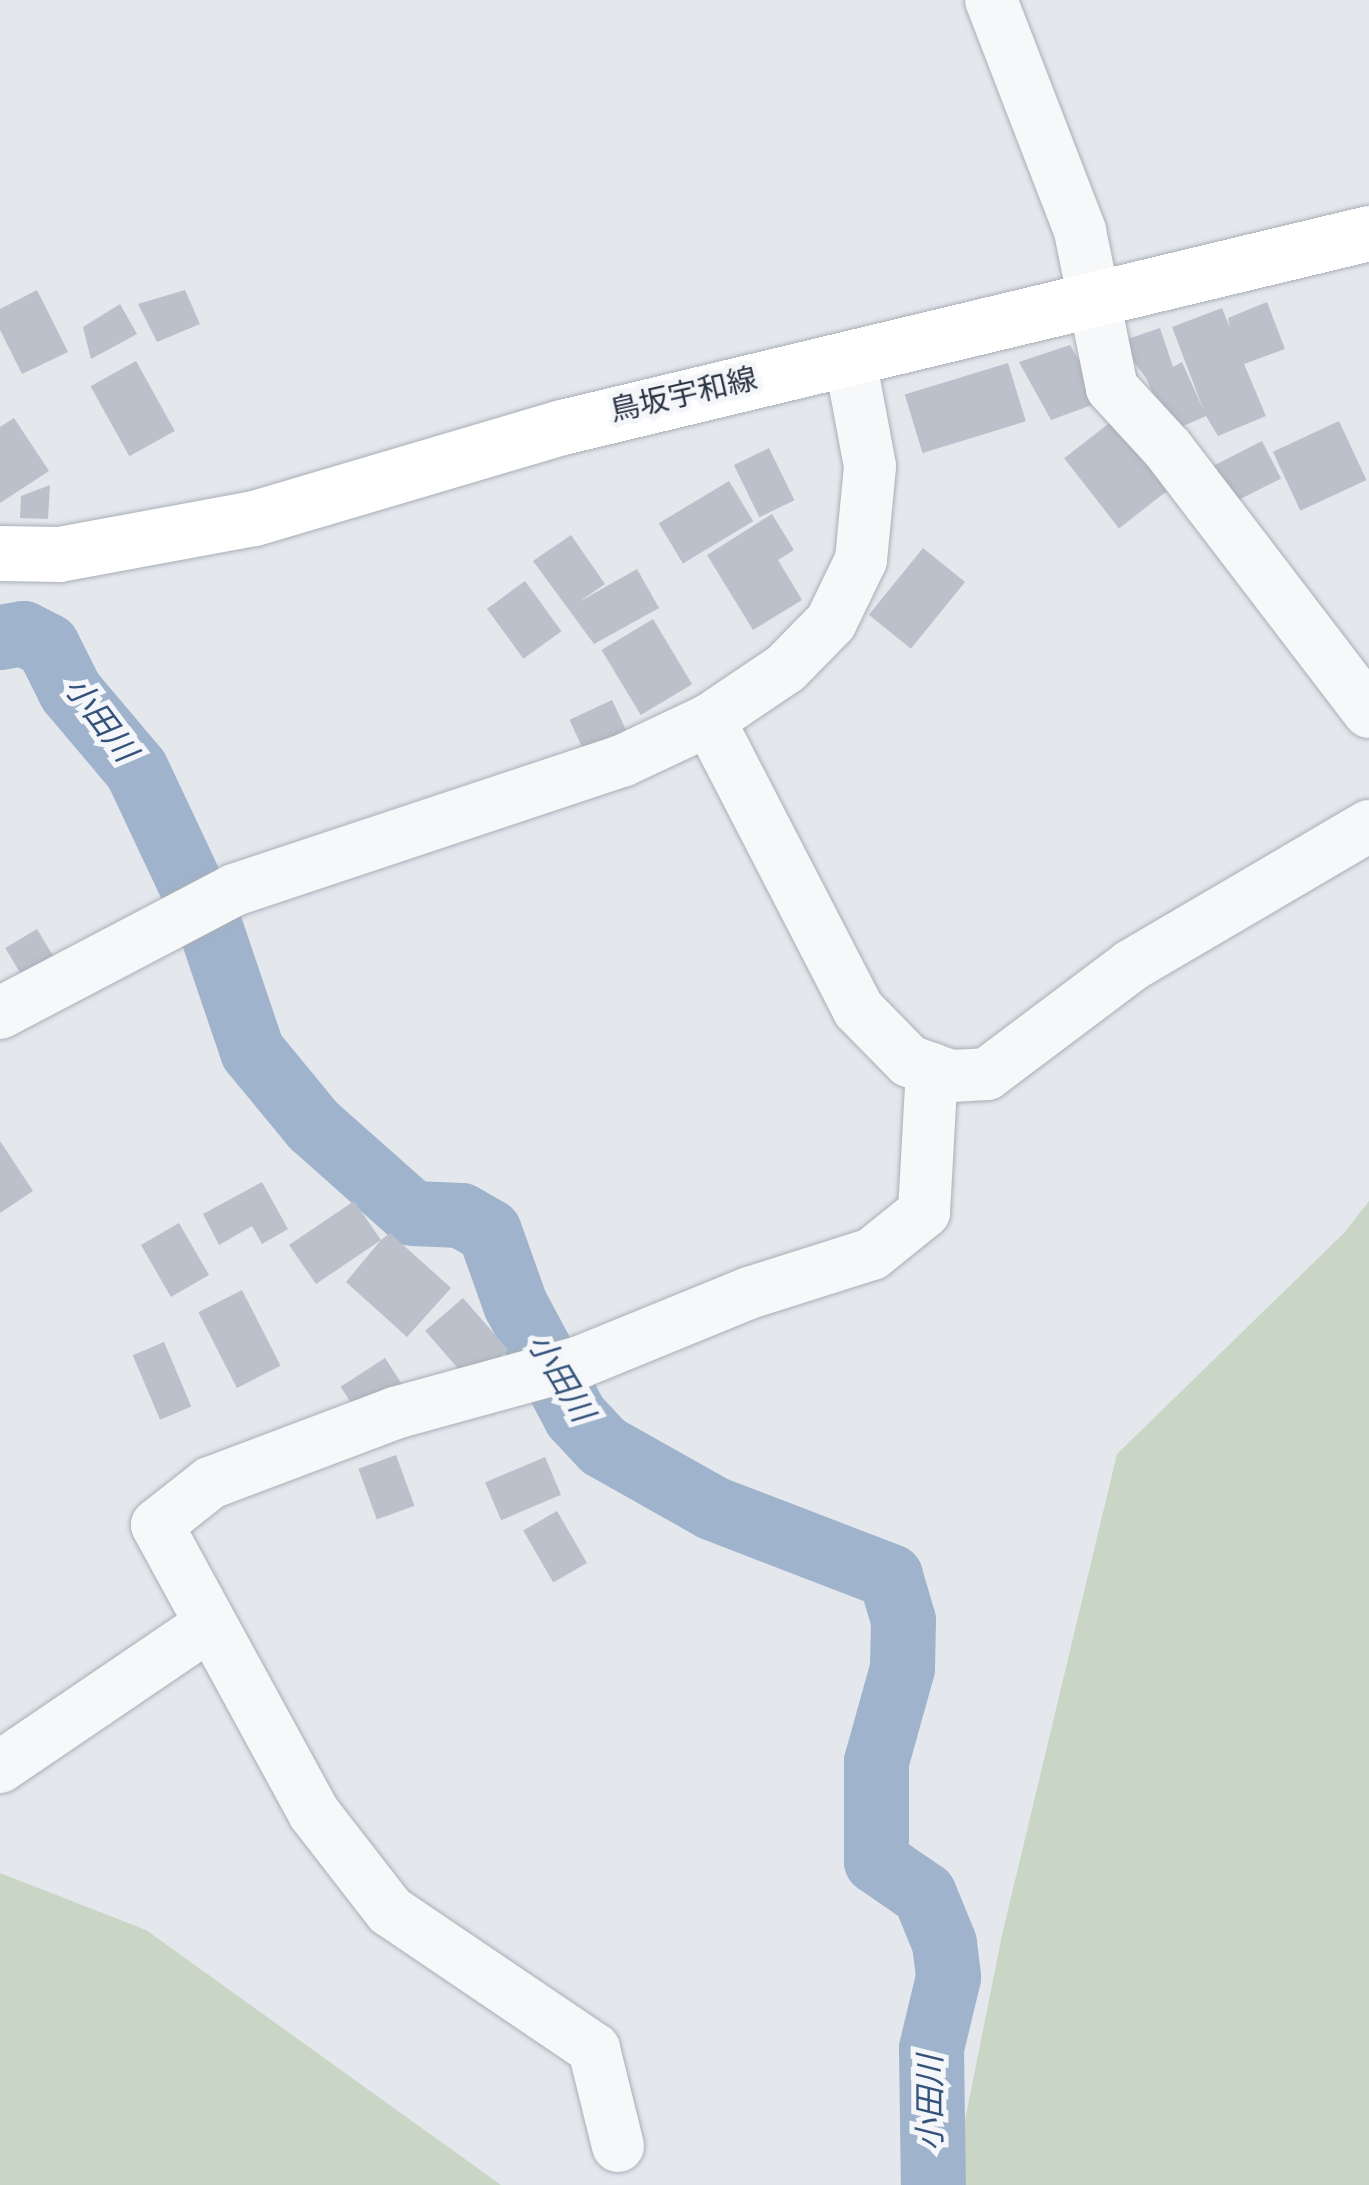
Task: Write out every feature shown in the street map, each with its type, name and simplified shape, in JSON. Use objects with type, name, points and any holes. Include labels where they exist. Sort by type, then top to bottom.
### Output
[{"type":"main road","name":"鳥坂宇和線","points":[[0,553],[59,554],[254,518],[562,427],[1369,234]]},
{"type":"street","points":[[991,0],[1080,231],[1112,388],[1168,449],[1369,712]]},
{"type":"street","points":[[0,1013],[234,890],[622,762],[709,720],[786,668],[831,622],[861,560],[870,466],[850,358]]},
{"type":"street","points":[[709,720],[858,1009],[910,1061],[950,1076],[987,1074],[1132,965],[1369,826]]},
{"type":"street","points":[[618,2146],[594,2049],[390,1910],[314,1813],[157,1526],[210,1484],[394,1413],[580,1362],[749,1294],[872,1254],[924,1212],[932,1069]]},
{"type":"street","points":[[0,1767],[210,1625]]},
{"type":"green space","points":[[1369,1201],[1369,2185],[952,2185],[1002,1935],[1117,1454],[1344,1233]]},
{"type":"green space","points":[[0,1873],[146,1930],[501,2185],[0,2185]]},
{"type":"building","points":[[37,290],[68,352],[22,374],[0,330],[0,309]]},
{"type":"building","points":[[185,290],[200,324],[157,342],[138,304]]},
{"type":"building","points":[[1267,302],[1285,349],[1244,364],[1266,416],[1218,436],[1206,416],[1170,432],[1146,378],[1119,342],[1160,328],[1173,367],[1182,362],[1204,411],[1172,327],[1222,308],[1230,328],[1228,318]]},
{"type":"building","points":[[120,304],[137,334],[91,359],[83,327]]},
{"type":"building","points":[[1070,345],[1103,401],[1051,420],[1019,362]]},
{"type":"building","points":[[136,361],[175,431],[129,456],[91,386]]},
{"type":"building","points":[[1008,363],[1026,421],[923,453],[905,395]]},
{"type":"building","points":[[1117,417],[1172,487],[1119,528],[1064,458]]},
{"type":"building","points":[[14,418],[49,471],[0,503],[0,427]]},
{"type":"building","points":[[1339,421],[1366,480],[1300,511],[1273,452]]},
{"type":"building","points":[[1262,441],[1281,478],[1221,509],[1202,471]]},
{"type":"building","points":[[769,448],[794,500],[759,517],[734,465]]},
{"type":"building","points":[[729,481],[753,521],[683,564],[659,523]]},
{"type":"building","points":[[50,485],[48,519],[20,518],[21,496]]},
{"type":"building","points":[[772,514],[794,550],[778,560],[802,600],[753,630],[707,555]]},
{"type":"building","points":[[571,535],[605,584],[579,602],[637,569],[659,608],[594,644],[533,561]]},
{"type":"building","points":[[923,548],[965,582],[911,649],[869,615]]},
{"type":"building","points":[[525,581],[561,631],[523,659],[487,609]]},
{"type":"building","points":[[653,619],[692,684],[641,715],[602,650]]},
{"type":"building","points":[[612,700],[629,736],[586,756],[569,720]]},
{"type":"building","points":[[37,929],[57,962],[25,981],[5,948]]},
{"type":"building","points":[[0,1141],[33,1191],[0,1213]]},
{"type":"building","points":[[262,1182],[288,1229],[262,1244],[252,1226],[219,1245],[203,1214]]},
{"type":"building","points":[[354,1201],[381,1240],[316,1284],[289,1245]]},
{"type":"building","points":[[179,1223],[209,1275],[171,1297],[141,1245]]},
{"type":"building","points":[[390,1233],[451,1288],[407,1337],[346,1282]]},
{"type":"building","points":[[242,1290],[281,1366],[237,1388],[198,1312]]},
{"type":"building","points":[[463,1298],[508,1350],[471,1383],[425,1331]]},
{"type":"building","points":[[164,1342],[191,1406],[160,1420],[133,1355]]},
{"type":"building","points":[[385,1358],[406,1390],[361,1419],[341,1387]]},
{"type":"building","points":[[396,1455],[414,1506],[377,1519],[358,1469]]},
{"type":"building","points":[[545,1457],[561,1495],[501,1520],[485,1482]]},
{"type":"building","points":[[557,1511],[587,1563],[553,1582],[523,1530]]},
{"type":"waterway","name":"小田川","points":[[0,637],[23,633],[47,645],[70,691],[136,769],[209,924],[252,1051],[313,1125],[412,1213],[461,1215],[489,1231],[515,1304],[575,1416],[603,1446],[713,1508],[890,1576],[903,1620],[902,1668],[876,1761],[876,1861],[924,1894],[944,1943],[948,1977],[931,2048],[933,2185]]}]
